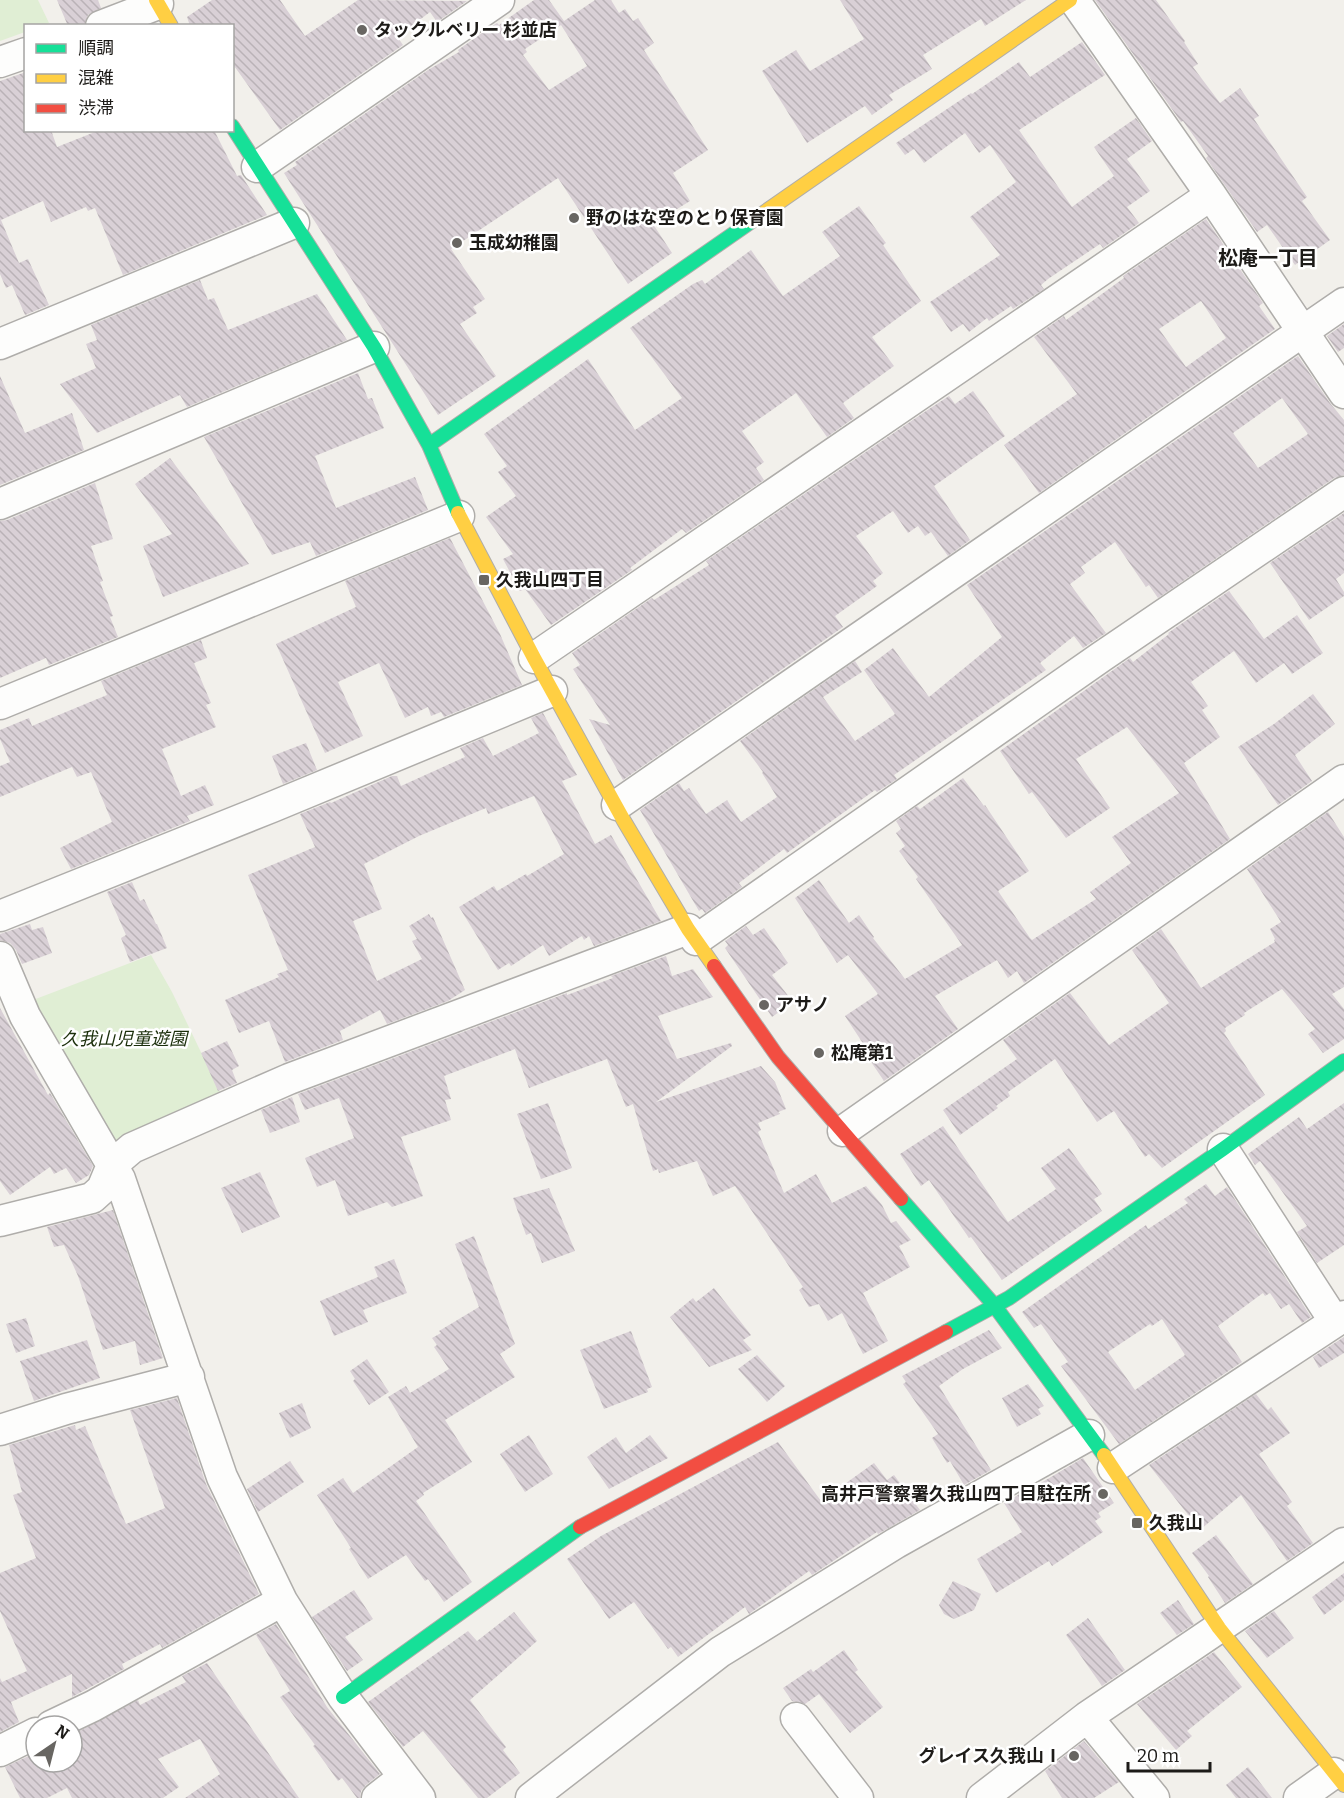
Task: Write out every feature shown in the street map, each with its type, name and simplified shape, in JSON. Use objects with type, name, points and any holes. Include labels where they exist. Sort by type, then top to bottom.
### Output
[{"type":"street","points":[[257,167],[499,0]]},
{"type":"street","points":[[429,445],[1070,0]]},
{"type":"street","points":[[1074,0],[1211,195],[1344,393]]},
{"type":"street","points":[[109,24],[162,10]]},
{"type":"street","points":[[0,62],[24,54]]},
{"type":"street","points":[[234,129],[374,347],[429,445],[459,516],[534,658],[624,821],[692,934],[778,1057],[994,1305],[1113,1468],[1219,1628],[1339,1779],[1299,1798]]},
{"type":"street","points":[[534,658],[1211,195]]},
{"type":"street","points":[[0,344],[294,223]]},
{"type":"street","points":[[617,805],[1344,303]]},
{"type":"street","points":[[0,504],[374,347]]},
{"type":"street","points":[[0,1221],[92,1197],[102,1189],[112,1165],[132,1148],[289,1079],[692,934],[1344,492]]},
{"type":"street","points":[[0,704],[459,516]]},
{"type":"street","points":[[0,916],[552,691]]},
{"type":"street","points":[[843,1131],[1344,780]]},
{"type":"street","points":[[0,957],[26,1016],[120,1179],[222,1477],[282,1601],[343,1697],[412,1788],[377,1798]]},
{"type":"street","points":[[343,1697],[586,1523],[1009,1298],[1223,1149],[1344,1061]]},
{"type":"street","points":[[1113,1468],[1339,1319],[1223,1149]]},
{"type":"street","points":[[0,1430],[66,1408],[189,1377]]},
{"type":"street","points":[[531,1798],[720,1652],[896,1543],[1089,1435]]},
{"type":"street","points":[[982,1798],[1087,1717],[1344,1543]]},
{"type":"street","points":[[76,1714],[282,1601]]},
{"type":"street","points":[[1087,1717],[1154,1798]]},
{"type":"street","points":[[796,1718],[858,1798]]},
{"type":"street","points":[[0,1751],[24,1739]]},
{"type":"green space","points":[[0,0],[38,0],[49,23],[24,24],[24,32],[0,41]]},
{"type":"green space","name":"久我山児童遊園","points":[[151,955],[172,992],[223,1098],[110,1148],[33,1000]]},
{"type":"building","points":[[57,0],[98,0],[101,8],[88,15],[85,24],[67,24]]},
{"type":"building","points":[[212,0],[280,0],[305,36],[358,0],[467,1],[437,22],[430,12],[397,37],[403,45],[280,130],[234,66],[234,24],[189,24],[187,17]]},
{"type":"building","points":[[534,0],[549,0],[564,21],[595,0],[611,0],[619,13],[625,9],[633,21],[638,18],[654,43],[644,50],[708,150],[673,173],[690,201],[653,224],[672,253],[628,284],[558,178],[451,249],[485,299],[473,307],[477,313],[460,324],[496,376],[438,415],[284,173],[297,165],[295,162],[428,70],[459,52],[458,50],[489,28],[497,23],[499,25]],"holes":[[[561,25],[587,66],[549,90],[523,55],[527,52],[525,49]]]},
{"type":"building","points":[[840,0],[1026,0],[985,26],[981,19],[923,55],[932,69],[889,95],[893,100],[872,115],[865,106],[807,143],[762,71],[796,50],[810,71],[864,39]]},
{"type":"building","points":[[1095,0],[1156,0],[1198,64],[1193,67],[1220,103],[1240,88],[1259,116],[1254,119],[1307,197],[1302,201],[1330,240],[1295,265],[1267,225],[1257,232],[1206,158],[1208,156],[1183,121],[1181,122]]},
{"type":"building","points":[[1082,42],[1105,75],[1019,130],[1072,207],[1114,176],[1094,147],[1136,118],[1152,141],[1127,159],[1150,191],[1127,207],[1139,223],[1103,248],[1100,244],[1048,279],[1041,285],[1044,289],[1013,309],[1011,306],[989,321],[987,318],[969,332],[963,324],[951,332],[930,302],[1000,255],[970,217],[1016,182],[990,145],[979,153],[965,133],[924,163],[914,149],[905,155],[896,143],[1019,62],[1030,77]]},
{"type":"building","points":[[24,73],[24,132],[52,132],[57,147],[95,132],[215,132],[237,176],[241,175],[267,215],[123,275],[95,208],[88,211],[86,207],[51,222],[43,201],[1,220],[19,263],[28,259],[49,305],[25,315],[12,285],[6,288],[0,274],[0,81]]},
{"type":"building","points":[[859,206],[886,243],[883,245],[921,301],[872,337],[894,366],[843,403],[854,418],[827,437],[796,393],[742,431],[764,462],[756,468],[764,480],[686,533],[682,529],[630,568],[632,570],[551,625],[525,589],[520,591],[503,559],[513,554],[486,517],[516,496],[498,472],[507,466],[484,434],[588,359],[635,430],[682,398],[630,328],[693,284],[702,280],[705,284],[751,250],[783,296],[840,256],[822,232]]},
{"type":"building","points":[[1206,219],[1263,303],[1259,306],[1275,329],[1039,493],[1004,445],[1077,394],[1034,337],[1064,316],[1066,320],[1124,278],[1123,276]],"holes":[[[1201,301],[1226,338],[1186,367],[1159,329]]]},
{"type":"building","points":[[200,280],[208,300],[214,298],[228,330],[317,294],[347,340],[187,407],[180,395],[97,433],[60,384],[96,368],[86,344],[97,340],[91,325]]},
{"type":"building","points":[[1344,324],[1344,348],[1338,352],[1327,336]]},
{"type":"building","points":[[1298,356],[1344,420],[1344,475],[1334,478],[1158,598],[1149,585],[1146,587],[1115,542],[1081,567],[1085,573],[1070,584],[1106,633],[1083,648],[1074,636],[1040,663],[1046,670],[894,775],[897,779],[877,792],[875,790],[787,853],[784,849],[739,883],[742,887],[705,913],[702,909],[699,911],[640,810],[679,783],[684,791],[689,788],[706,814],[727,800],[741,822],[777,797],[763,772],[740,741],[855,661],[862,672],[823,697],[855,741],[895,714],[864,670],[893,648],[929,697],[1002,637],[967,585]],"holes":[[[1282,398],[1308,434],[1258,468],[1233,433]]]},
{"type":"building","points":[[358,373],[368,399],[372,398],[384,428],[315,456],[336,508],[415,477],[428,510],[316,556],[310,542],[272,555],[204,437]]},
{"type":"building","points":[[0,376],[25,433],[72,413],[84,450],[0,485]]},
{"type":"building","points":[[973,391],[1005,436],[934,486],[970,540],[948,556],[931,532],[925,536],[918,526],[908,533],[893,511],[856,536],[883,573],[873,581],[877,586],[835,616],[843,627],[623,780],[589,719],[610,725],[573,669],[580,665],[572,653],[652,598],[654,600],[709,565],[706,561],[926,411],[949,396],[955,404]]},
{"type":"building","points":[[170,458],[249,564],[163,597],[143,546],[172,534],[135,484]]},
{"type":"building","points":[[95,483],[113,539],[91,546],[103,581],[100,582],[113,616],[110,617],[118,637],[49,665],[46,658],[0,678],[0,521]]},
{"type":"building","points":[[1344,513],[1344,573],[1336,579],[1344,596],[1309,620],[1270,563]]},
{"type":"building","points":[[450,538],[500,634],[522,685],[444,717],[441,712],[431,716],[428,707],[405,718],[379,663],[338,682],[363,736],[325,753],[276,644],[356,607],[345,581]]},
{"type":"building","points":[[1229,591],[1264,639],[1297,615],[1323,653],[1292,674],[1284,663],[1256,683],[1234,651],[1191,682],[1208,706],[1202,710],[1220,737],[1184,763],[1230,839],[1024,983],[1017,971],[1008,978],[997,960],[935,996],[958,1029],[884,1081],[865,1053],[868,1051],[845,1016],[878,994],[848,955],[837,963],[795,898],[819,880],[849,923],[859,915],[873,938],[905,979],[962,945],[899,851],[905,846],[896,833],[901,829],[896,821],[917,806],[920,809],[963,778],[985,805],[1029,871],[998,891],[1032,940],[1096,899],[1090,892],[1131,863],[1112,837],[1179,793],[1127,727],[1076,759],[1110,808],[1066,838],[1032,792],[1029,794],[1000,751],[1130,658],[1133,662],[1168,633]]},
{"type":"building","points":[[201,640],[207,658],[194,663],[211,703],[206,705],[216,727],[162,749],[181,796],[205,785],[214,805],[187,816],[190,821],[71,869],[60,848],[112,822],[91,772],[77,777],[72,767],[0,797],[0,766],[10,762],[0,739],[0,730],[29,718],[32,726],[107,695],[101,681]]},
{"type":"building","points":[[1313,694],[1335,724],[1295,755],[1312,781],[1278,805],[1238,747],[1274,724]]},
{"type":"building","points":[[543,713],[577,775],[562,781],[595,844],[611,835],[661,921],[594,946],[589,936],[584,940],[582,936],[549,956],[543,945],[511,966],[509,963],[498,970],[459,907],[494,886],[497,891],[564,854],[534,796],[488,814],[486,808],[419,836],[364,864],[382,909],[353,921],[377,981],[422,959],[412,941],[417,939],[409,926],[429,914],[431,918],[433,917],[465,990],[448,1001],[387,1024],[380,1010],[340,1031],[343,1040],[285,1062],[269,1021],[239,1033],[225,1000],[279,977],[277,974],[288,970],[248,875],[315,847],[300,814],[392,776],[397,776],[401,786],[465,757],[460,748],[483,738],[493,756],[539,733],[531,718]]},
{"type":"building","points":[[306,743],[317,770],[283,784],[272,756]]},
{"type":"building","points":[[1328,812],[1344,837],[1344,987],[1332,994],[1344,1009],[1344,1039],[1323,1053],[1308,1034],[1315,1029],[1282,989],[1244,1013],[1245,1015],[1225,1028],[1224,1033],[1265,1095],[1162,1168],[1149,1154],[1145,1157],[1114,1111],[1097,1122],[1055,1059],[1008,1092],[1010,1096],[996,1106],[998,1108],[960,1135],[943,1110],[1017,1059],[1003,1040],[1070,993],[1109,1045],[1169,1003],[1132,950],[1161,929],[1201,988],[1275,942],[1270,929],[1281,922],[1247,869]]},
{"type":"building","points":[[132,882],[140,901],[144,899],[167,948],[130,962],[121,938],[126,935],[107,892]]},
{"type":"building","points":[[30,924],[32,930],[43,927],[52,953],[22,964],[10,943],[0,940],[0,934]]},
{"type":"building","points":[[746,926],[753,935],[764,928],[788,963],[772,975],[793,1002],[772,1017],[725,948],[728,945],[725,941]]},
{"type":"building","points":[[666,956],[672,976],[693,969],[713,997],[658,1016],[677,1059],[731,1043],[732,1046],[656,1102],[761,1066],[775,1082],[786,1109],[758,1123],[761,1130],[758,1132],[784,1193],[816,1174],[832,1203],[866,1186],[882,1205],[891,1223],[896,1221],[911,1240],[899,1246],[910,1267],[863,1293],[888,1341],[863,1354],[842,1313],[828,1321],[819,1304],[809,1307],[799,1290],[803,1287],[735,1186],[713,1196],[697,1161],[659,1173],[658,1169],[653,1171],[633,1104],[626,1107],[607,1059],[529,1088],[515,1049],[444,1076],[451,1099],[445,1100],[451,1120],[401,1137],[423,1196],[392,1207],[387,1202],[348,1216],[335,1180],[317,1187],[305,1158],[354,1138],[339,1098],[305,1110],[298,1094],[567,993],[567,995],[613,978],[611,976]]},
{"type":"building","points":[[0,1008],[48,1095],[50,1093],[93,1166],[89,1175],[76,1183],[66,1168],[54,1174],[50,1167],[10,1195],[0,1181]]},
{"type":"building","points":[[227,1041],[239,1066],[232,1070],[237,1083],[218,1091],[201,1053]]},
{"type":"building","points":[[292,1097],[300,1122],[270,1133],[261,1110]]},
{"type":"building","points":[[548,1103],[572,1168],[541,1179],[517,1114]]},
{"type":"building","points":[[1344,1103],[1344,1245],[1317,1263],[1297,1232],[1307,1226],[1260,1161],[1255,1165],[1248,1154],[1299,1117],[1307,1129]]},
{"type":"building","points":[[943,1126],[1008,1222],[1056,1189],[1041,1168],[1069,1148],[1102,1194],[1094,1199],[1102,1211],[1002,1280],[971,1237],[969,1238],[929,1180],[921,1186],[900,1154]]},
{"type":"building","points":[[260,1172],[280,1217],[242,1233],[221,1188]]},
{"type":"building","points":[[1206,1184],[1215,1196],[1227,1187],[1311,1317],[1302,1323],[1289,1304],[1281,1309],[1270,1293],[1265,1296],[1263,1293],[1218,1326],[1242,1362],[1119,1444],[1061,1366],[1068,1362],[1041,1324],[1034,1328],[1022,1312],[1146,1225],[1148,1229],[1188,1203],[1184,1199]],"holes":[[[1162,1319],[1185,1355],[1135,1390],[1108,1352],[1150,1324],[1152,1326]]]},
{"type":"building","points":[[549,1188],[575,1251],[542,1263],[531,1233],[526,1235],[513,1198]]},
{"type":"building","points":[[113,1210],[163,1358],[140,1365],[135,1341],[103,1350],[78,1276],[64,1245],[54,1247],[47,1227]]},
{"type":"building","points":[[474,1236],[515,1344],[500,1354],[515,1377],[445,1420],[472,1462],[423,1493],[424,1495],[416,1501],[472,1582],[444,1602],[428,1579],[425,1581],[406,1555],[368,1579],[317,1495],[343,1478],[353,1493],[418,1447],[388,1397],[406,1386],[410,1393],[449,1369],[434,1347],[437,1345],[432,1338],[441,1333],[439,1331],[479,1307],[455,1244]]},
{"type":"building","points":[[394,1259],[407,1293],[363,1310],[368,1322],[334,1336],[320,1301],[378,1277],[374,1267]]},
{"type":"building","points":[[714,1288],[751,1335],[743,1340],[752,1350],[709,1367],[670,1317],[693,1298],[696,1302]]},
{"type":"building","points":[[26,1318],[35,1346],[16,1353],[6,1324]]},
{"type":"building","points":[[989,1330],[1002,1348],[963,1369],[939,1386],[991,1470],[964,1485],[950,1461],[947,1463],[932,1438],[938,1434],[903,1384],[906,1382],[902,1376]]},
{"type":"building","points":[[631,1331],[652,1387],[647,1389],[648,1392],[604,1409],[580,1350]]},
{"type":"building","points":[[1344,1337],[1344,1353],[1319,1368],[1313,1357]]},
{"type":"building","points":[[87,1340],[100,1378],[34,1401],[20,1361]]},
{"type":"building","points":[[757,1355],[785,1386],[767,1402],[738,1369]]},
{"type":"building","points":[[367,1359],[389,1392],[369,1405],[353,1381],[355,1379],[350,1371]]},
{"type":"building","points":[[1028,1384],[1044,1406],[1038,1409],[1041,1414],[1017,1427],[1002,1398]]},
{"type":"building","points":[[1256,1394],[1268,1410],[1271,1407],[1290,1433],[1259,1454],[1292,1502],[1287,1506],[1313,1543],[1287,1561],[1241,1495],[1200,1530],[1149,1465]]},
{"type":"building","points":[[177,1398],[206,1484],[259,1594],[162,1648],[160,1644],[122,1664],[124,1669],[72,1697],[72,1674],[11,1702],[19,1722],[0,1732],[0,1678],[2,1682],[27,1671],[0,1611],[0,1573],[36,1558],[13,1495],[22,1492],[9,1445],[75,1425],[76,1430],[85,1426],[126,1524],[165,1508],[130,1410]]},
{"type":"building","points":[[302,1403],[311,1428],[290,1438],[279,1413]]},
{"type":"building","points":[[529,1435],[553,1474],[525,1492],[500,1454]]},
{"type":"building","points":[[650,1435],[668,1458],[609,1489],[587,1457],[616,1437],[626,1453]]},
{"type":"building","points":[[778,1442],[821,1501],[874,1463],[887,1480],[894,1475],[920,1510],[878,1534],[877,1532],[812,1575],[809,1571],[749,1614],[745,1607],[678,1657],[671,1647],[668,1649],[634,1602],[609,1619],[567,1559],[601,1536]]},
{"type":"building","points":[[1083,1458],[1114,1503],[1098,1513],[1101,1517],[1095,1521],[1103,1532],[1052,1566],[1049,1561],[996,1593],[977,1559],[1022,1532],[1004,1503]]},
{"type":"building","points":[[290,1461],[304,1482],[258,1512],[247,1489]]},
{"type":"building","points":[[1216,1535],[1253,1584],[1225,1603],[1192,1553]]},
{"type":"building","points":[[1344,1573],[1344,1600],[1324,1615],[1312,1597]]},
{"type":"building","points":[[953,1581],[981,1594],[974,1610],[954,1619],[944,1614],[939,1605]]},
{"type":"building","points":[[354,1590],[373,1619],[345,1637],[363,1660],[347,1671],[312,1617]]},
{"type":"building","points":[[1178,1600],[1194,1624],[1177,1635],[1160,1613]]},
{"type":"building","points":[[1274,1611],[1294,1638],[1267,1658],[1245,1631]]},
{"type":"building","points":[[514,1612],[537,1641],[470,1700],[506,1747],[503,1750],[520,1773],[487,1798],[478,1798],[423,1731],[403,1747],[368,1702],[468,1631],[477,1641]]},
{"type":"building","points":[[1088,1618],[1125,1670],[1102,1686],[1066,1635]]},
{"type":"building","points":[[276,1624],[327,1707],[380,1774],[361,1791],[360,1798],[357,1798],[342,1778],[338,1781],[280,1697],[290,1691],[256,1635]]},
{"type":"building","points":[[844,1650],[858,1670],[855,1672],[883,1707],[850,1733],[819,1694],[805,1704],[792,1701],[783,1688],[811,1669],[813,1672]]},
{"type":"building","points":[[1214,1652],[1242,1687],[1187,1731],[1192,1736],[1176,1750],[1137,1704]]},
{"type":"building","points":[[207,1663],[299,1798],[185,1798],[220,1774],[200,1739],[158,1759],[179,1787],[163,1798],[72,1798],[67,1788],[47,1798],[20,1798],[5,1767],[24,1758],[24,1774],[84,1774],[84,1729],[138,1700],[140,1705],[186,1682],[182,1676]]},
{"type":"building","points":[[1084,1741],[1119,1782],[1094,1798],[1062,1798],[1045,1771]]},
{"type":"building","points":[[1248,1767],[1272,1798],[1236,1798],[1226,1785]]},
{"type":"traffic: fast","points":[[234,129],[374,347],[429,445],[458,513]]},
{"type":"traffic: fast","points":[[429,445],[752,221]]},
{"type":"traffic: fast","points":[[946,1332],[1009,1298],[1223,1149],[1344,1061]]},
{"type":"traffic: fast","points":[[901,1199],[994,1305],[1104,1455]]},
{"type":"traffic: fast","points":[[343,1697],[580,1527]]},
{"type":"traffic: slow","points":[[156,0],[170,24]]},
{"type":"traffic: slow","points":[[752,221],[1070,0]]},
{"type":"traffic: slow","points":[[458,513],[534,658],[624,821],[688,929],[714,966]]},
{"type":"traffic: slow","points":[[1104,1455],[1219,1628],[1344,1785]]},
{"type":"traffic: jam","points":[[714,966],[778,1057],[901,1199]]},
{"type":"traffic: jam","points":[[580,1527],[946,1332]]},
{"type":"place","name":"タックルベリー 杉並店","points":[[362,30]]},
{"type":"place","name":"野のはな空のとり保育園","points":[[574,218]]},
{"type":"place","name":"玉成幼稚園","points":[[457,243]]},
{"type":"place","name":"久我山四丁目","points":[[484,580]]},
{"type":"place","name":"アサノ","points":[[764,1005]]},
{"type":"place","name":"松庵第1","points":[[819,1053]]},
{"type":"place","name":"高井戸警察署久我山四丁目駐在所","points":[[1103,1494]]},
{"type":"place","name":"久我山","points":[[1137,1523]]},
{"type":"place","name":"グレイス久我山Ⅰ","points":[[1074,1756]]},
{"type":"district","name":"松庵一丁目","points":[[1268,258]]}]
